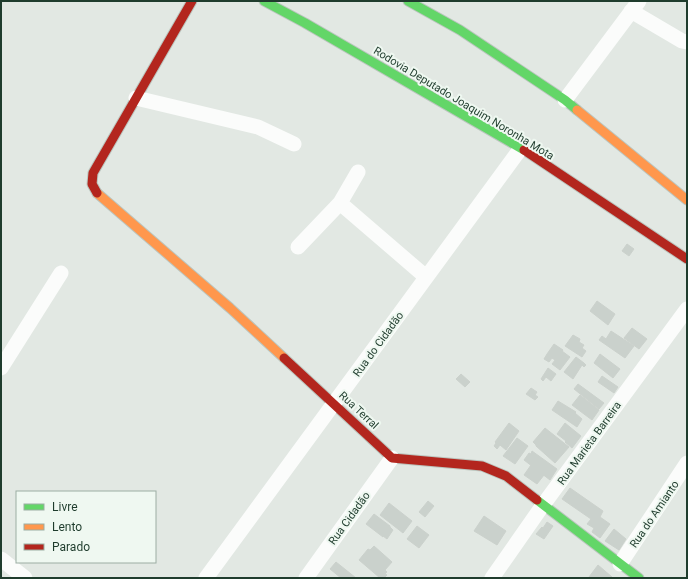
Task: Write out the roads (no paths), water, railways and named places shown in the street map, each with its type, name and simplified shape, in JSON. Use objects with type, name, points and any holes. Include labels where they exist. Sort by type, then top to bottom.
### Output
[{"type":"main road","points":[[136,98],[192,1]]},
{"type":"main road","name":"Rodovia Deputado Joaquim Noronha Mota","points":[[264,1],[305,23],[521,148],[687,259]]},
{"type":"main road","points":[[418,3],[565,100],[687,200]]},
{"type":"main road","name":"Rua Terral","points":[[136,98],[93,173],[91,182],[93,188],[230,308],[392,458]]},
{"type":"main road","points":[[392,458],[482,466],[506,476],[639,578]]},
{"type":"street","points":[[565,100],[635,6],[682,41],[687,42]]},
{"type":"street","points":[[136,98],[258,127],[294,144]]},
{"type":"street","name":"Rua do Cidadão","points":[[206,578],[521,148]]},
{"type":"street","points":[[298,247],[340,203],[358,172]]},
{"type":"street","points":[[340,203],[426,277]]},
{"type":"street","points":[[1,368],[61,273]]},
{"type":"street","name":"Rua Marieta Barreira","points":[[492,578],[543,505],[687,309]]},
{"type":"street","name":"Rua Cidadão","points":[[306,578],[392,458]]},
{"type":"street","name":"Rua do Amianto","points":[[620,564],[687,463]]},
{"type":"street","points":[[1,558],[25,578]]}]
